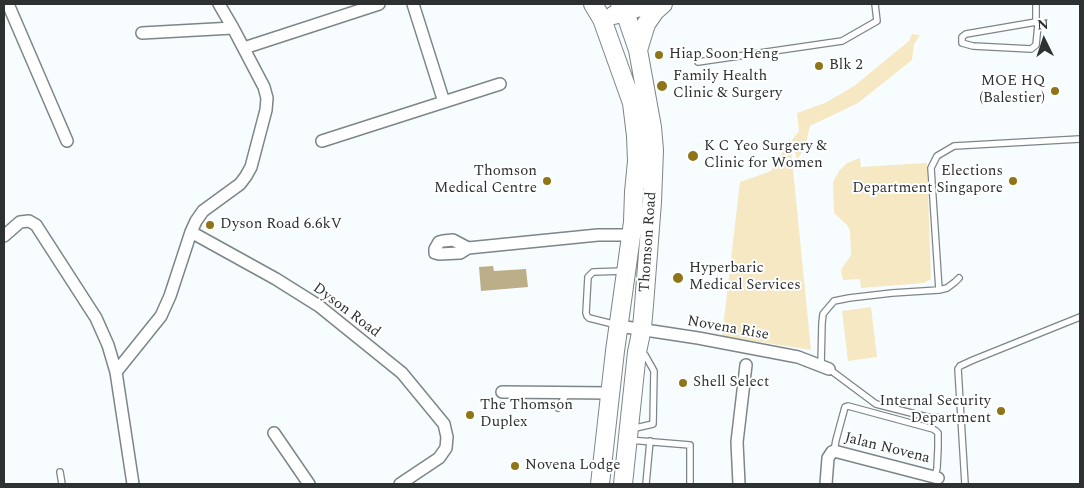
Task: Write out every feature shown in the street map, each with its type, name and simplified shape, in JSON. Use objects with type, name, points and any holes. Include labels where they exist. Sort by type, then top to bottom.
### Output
[{"type":"main road","points":[[597,11],[650,4]]},
{"type":"main road","points":[[624,82],[638,53],[646,24],[655,11],[663,4]]},
{"type":"main road","name":"Thomson Road","points":[[623,8],[638,53],[652,128],[654,150],[650,247],[624,484]]},
{"type":"main road","name":"Thomson Road","points":[[597,11],[632,102],[637,161],[633,222],[615,351],[600,484]]},
{"type":"main road","points":[[615,351],[638,352]]},
{"type":"street","points":[[8,4],[67,141]]},
{"type":"street","points":[[116,372],[160,316],[170,296],[196,221],[203,211],[240,184],[251,167],[266,110],[267,98],[264,87],[244,48],[218,4]]},
{"type":"street","points":[[244,48],[379,4]]},
{"type":"street","points":[[413,4],[444,102]]},
{"type":"street","points":[[142,33],[233,28]]},
{"type":"street","points":[[322,141],[500,84]]},
{"type":"street","points":[[4,236],[20,222],[29,221],[36,225],[96,318],[108,346],[116,372],[133,484]]},
{"type":"street","name":"Dyson Road","points":[[191,232],[276,279],[319,306],[402,374],[444,424],[447,437],[446,448],[440,458],[400,484]]},
{"type":"street","name":"Thomson Road","points":[[468,248],[590,236],[631,234]]},
{"type":"street","name":"Novena Rise","points":[[619,326],[642,328],[798,356],[825,367]]},
{"type":"street","points":[[739,484],[737,442],[746,365]]},
{"type":"street","points":[[502,392],[610,392]]},
{"type":"street","points":[[274,433],[309,484]]},
{"type":"street","name":"Jalan Novena","points":[[826,484],[828,458],[834,451],[937,477]]},
{"type":"lane","points":[[698,62],[842,41],[877,21],[875,4]]},
{"type":"lane","points":[[1036,4],[1036,22],[1038,25],[1036,45],[1031,49],[973,46],[962,43],[962,37],[966,34],[1036,22]]},
{"type":"lane","points":[[940,290],[931,168],[937,156],[954,146],[1080,139]]},
{"type":"lane","points":[[619,326],[587,316],[588,277],[594,272],[626,271]]},
{"type":"lane","points":[[959,278],[947,288],[940,290],[883,294],[834,301],[823,314],[822,323],[825,367],[876,404],[927,417],[961,419]]},
{"type":"lane","points":[[965,484],[958,374],[960,366],[1080,317]]},
{"type":"lane","points":[[558,408],[568,392]]},
{"type":"lane","points":[[834,451],[845,407],[848,406],[936,431],[938,433],[937,477]]},
{"type":"lane","points":[[629,435],[650,441],[690,445],[690,484]]},
{"type":"lane","points":[[646,484],[650,441]]},
{"type":"lane","points":[[60,472],[62,484]]},
{"type":"shaded area","points":[[912,34],[920,35],[914,44],[912,60],[858,103],[810,126],[805,147],[797,160],[792,140],[799,131],[797,113],[825,103],[854,86],[909,41]]},
{"type":"shaded area","points":[[790,139],[811,350],[722,336],[740,182],[771,171]]},
{"type":"shaded area","points":[[860,158],[861,167],[927,163],[931,279],[924,283],[861,288],[860,279],[843,280],[841,270],[851,255],[850,231],[847,225],[834,213],[833,182],[839,171],[847,163]]},
{"type":"shaded area","points":[[493,266],[494,271],[526,269],[528,287],[481,291],[479,267]]},
{"type":"shaded area","points":[[871,307],[877,357],[848,361],[842,311]]},
{"type":"place","name":"Hiap Soon Heng","points":[[659,55]]},
{"type":"place","name":"Blk 2","points":[[819,66]]},
{"type":"place","name":"Family Health Clinic & Surgery","points":[[662,86]]},
{"type":"place","name":"MOE HQ (Balestier)","points":[[1055,91]]},
{"type":"place","name":"K C Yeo Surgery & Clinic for Women","points":[[693,156]]},
{"type":"place","name":"Thomson Medical Centre","points":[[547,181]]},
{"type":"place","name":"Elections Department Singapore","points":[[1013,181]]},
{"type":"place","name":"Dyson Road 6.6kV","points":[[210,225]]},
{"type":"place","name":"Hyperbaric Medical Services","points":[[678,278]]},
{"type":"place","name":"Shell Select","points":[[683,383]]},
{"type":"place","name":"Internal Security Department","points":[[1001,411]]},
{"type":"place","name":"The Thomson Duplex","points":[[470,415]]},
{"type":"place","name":"Novena Lodge","points":[[515,466]]}]
